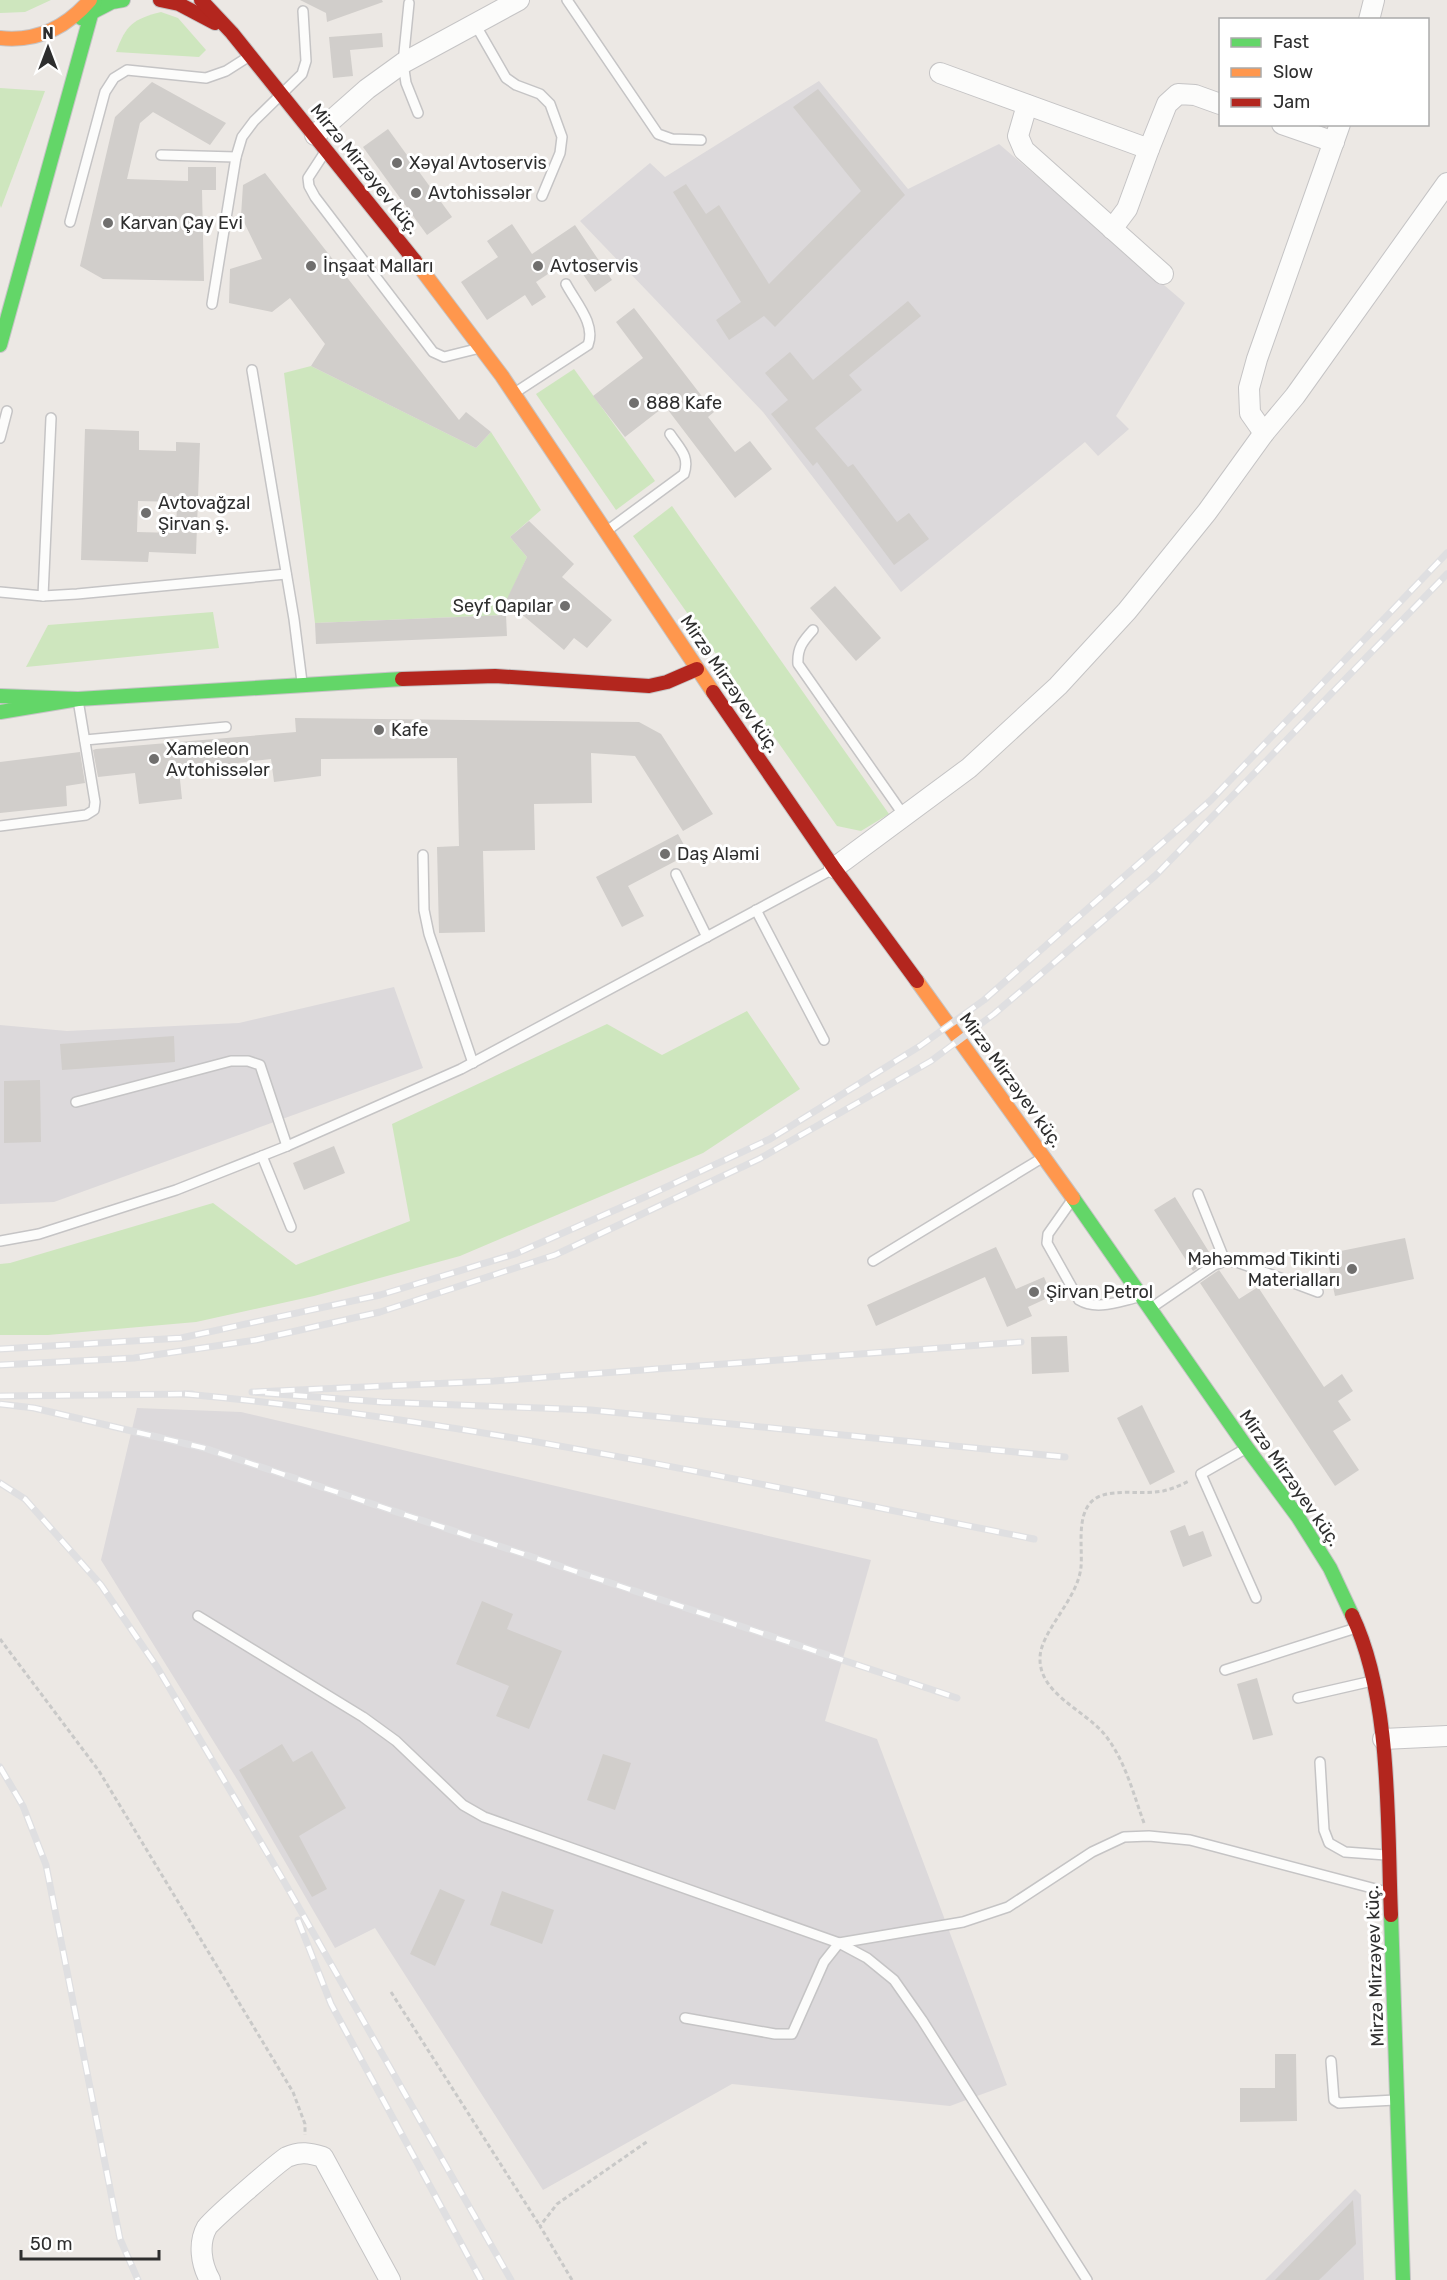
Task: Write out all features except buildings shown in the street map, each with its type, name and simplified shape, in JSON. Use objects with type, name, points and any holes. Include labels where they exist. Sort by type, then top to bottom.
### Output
[{"type":"main road","points":[[0,38],[8,40],[35,38],[61,27],[92,4],[123,0]]},
{"type":"main road","points":[[160,0],[179,4],[232,33]]},
{"type":"main road","name":"Mirzə Mirzəyev küç.","points":[[201,0],[232,33],[320,142],[481,348],[834,868],[1044,1156],[1247,1448],[1298,1517],[1330,1568],[1358,1628],[1374,1680],[1383,1739],[1403,2280]]},
{"type":"main road","points":[[0,345],[92,4]]},
{"type":"main road","points":[[0,712],[78,699],[442,676],[495,676],[649,686],[667,682],[697,669]]},
{"type":"main road","points":[[0,696],[78,699]]},
{"type":"street","points":[[320,142],[367,89],[403,63],[519,0]]},
{"type":"street","points":[[1370,18],[1374,0]]},
{"type":"street","points":[[940,73],[1149,149]]},
{"type":"street","points":[[1113,229],[1127,209],[1167,104],[1178,94],[1195,95],[1219,103]]},
{"type":"street","points":[[1027,105],[1018,136],[1024,150],[1163,274]]},
{"type":"street","points":[[1264,433],[1250,413],[1249,388],[1257,359],[1337,133],[1294,126]]},
{"type":"street","points":[[834,868],[969,768],[1058,686],[1127,611],[1207,512],[1264,433],[1295,396],[1447,183]]},
{"type":"street","points":[[1383,1739],[1447,1736]]},
{"type":"street","points":[[210,2280],[201,2245],[207,2225],[286,2157],[306,2152],[323,2157],[390,2280]]},
{"type":"lane","points":[[567,0],[658,134],[672,139],[701,140]]},
{"type":"lane","points":[[409,3],[403,63],[406,83],[418,113]]},
{"type":"lane","points":[[212,304],[236,157],[242,137],[254,121],[302,74],[306,61],[303,11]]},
{"type":"lane","points":[[475,24],[506,78],[516,85],[540,94],[550,104],[562,136],[560,153],[542,196]]},
{"type":"lane","points":[[70,222],[105,93],[114,78],[127,70],[206,78],[226,71],[250,56]]},
{"type":"lane","points":[[320,142],[308,178],[315,197],[426,343],[434,352],[444,357],[481,348]]},
{"type":"lane","points":[[161,155],[236,157]]},
{"type":"lane","points":[[514,394],[588,345],[591,335],[590,326],[566,284]]},
{"type":"lane","points":[[252,370],[302,684]]},
{"type":"lane","points":[[0,438],[7,411]]},
{"type":"lane","points":[[43,596],[51,418]]},
{"type":"lane","points":[[606,531],[684,474],[687,465],[686,456],[670,434]]},
{"type":"lane","points":[[0,592],[43,596],[286,574]]},
{"type":"lane","points":[[813,630],[797,652],[798,664],[904,817]]},
{"type":"lane","points":[[0,826],[86,815],[94,810],[95,802],[78,699]]},
{"type":"lane","points":[[85,740],[226,727]]},
{"type":"lane","points":[[423,855],[424,910],[429,934],[472,1063]]},
{"type":"lane","points":[[0,1240],[39,1234],[164,1194],[287,1146],[472,1063],[834,868]]},
{"type":"lane","points":[[676,874],[707,937]]},
{"type":"lane","points":[[756,910],[824,1040]]},
{"type":"lane","points":[[76,1102],[231,1061],[248,1061],[260,1065],[287,1146]]},
{"type":"lane","points":[[262,1156],[291,1227]]},
{"type":"lane","points":[[873,1261],[1044,1156]]},
{"type":"lane","points":[[1198,1194],[1225,1261]]},
{"type":"lane","points":[[1073,1198],[1048,1234],[1047,1243],[1079,1300],[1087,1305],[1097,1306],[1142,1297]]},
{"type":"lane","points":[[1150,1309],[1214,1265],[1225,1261],[1237,1262],[1318,1292]]},
{"type":"lane","points":[[1247,1448],[1201,1474],[1256,1598]]},
{"type":"lane","points":[[198,1616],[363,1716],[396,1741],[463,1805],[484,1816],[839,1943],[867,1958],[894,1980],[922,2020],[1087,2280]]},
{"type":"lane","points":[[1225,1670],[1358,1628]]},
{"type":"lane","points":[[1298,1698],[1374,1680]]},
{"type":"lane","points":[[1320,1762],[1324,1830],[1329,1844],[1345,1852],[1389,1855]]},
{"type":"lane","points":[[685,2019],[775,2034],[792,2034],[824,1962],[839,1943],[963,1922],[1008,1906],[1092,1852],[1124,1837],[1149,1836],[1190,1840],[1390,1893]]},
{"type":"lane","points":[[1331,2061],[1334,2100],[1339,2103],[1397,2100]]},
{"type":"path","points":[[1149,1836],[1122,1763],[1105,1735],[1048,1685],[1041,1671],[1040,1655],[1046,1639],[1077,1585],[1081,1568],[1083,1517],[1088,1504],[1099,1497],[1163,1491],[1201,1474]]},
{"type":"path","points":[[0,1639],[99,1771],[293,2092],[305,2124],[306,2152]]},
{"type":"path","points":[[391,1992],[572,2280]]},
{"type":"path","points":[[540,2226],[557,2204],[648,2142]]},
{"type":"shaded area","points":[[819,81],[908,189],[999,144],[1185,303],[1116,416],[1129,429],[1098,456],[1085,442],[901,592],[763,412],[580,221],[650,163],[665,177]]},
{"type":"shaded area","points":[[394,987],[423,1068],[54,1202],[0,1204],[0,1025],[67,1031],[239,1023]]},
{"type":"shaded area","points":[[137,1408],[241,1412],[871,1560],[825,1721],[877,1739],[1007,2085],[950,2106],[732,2084],[543,2190],[375,1928],[335,1948],[240,1784],[101,1560]]},
{"type":"shaded area","points":[[1355,2189],[1361,2195],[1364,2280],[1265,2280]]},
{"type":"green space","points":[[0,0],[51,0],[25,12],[0,13]]},
{"type":"green space","points":[[161,12],[178,18],[206,50],[199,57],[116,52],[123,35],[132,24],[144,17]]},
{"type":"green space","points":[[0,88],[45,91],[1,208],[0,205]]},
{"type":"green space","points":[[311,366],[476,448],[491,432],[541,510],[510,537],[527,557],[507,601],[506,615],[315,623],[284,373]]},
{"type":"green space","points":[[574,369],[655,481],[616,510],[536,394]]},
{"type":"green space","points":[[672,506],[889,814],[861,831],[837,826],[633,536]]},
{"type":"green space","points":[[213,612],[219,648],[26,667],[48,625]]},
{"type":"green space","points":[[747,1011],[800,1089],[703,1153],[460,1256],[314,1296],[196,1322],[48,1335],[0,1335],[0,1264],[213,1203],[296,1265],[410,1221],[392,1124],[607,1024],[662,1055]]},
{"type":"railway","points":[[0,1349],[181,1338],[380,1295],[515,1254],[770,1139],[920,1046],[984,1000],[1211,800],[1447,553]]},
{"type":"railway","points":[[0,1365],[134,1358],[256,1340],[380,1312],[555,1255],[759,1159],[931,1061],[994,1014],[1033,981],[1156,875],[1447,574]]},
{"type":"railway","points":[[1021,1342],[494,1381],[252,1392],[382,1402],[591,1410],[1065,1457]]},
{"type":"railway","points":[[185,1394],[292,1405],[399,1420],[611,1455],[1034,1539]]},
{"type":"railway","points":[[0,1396],[192,1394]]},
{"type":"railway","points":[[0,1404],[34,1408],[204,1448],[957,1698]]},
{"type":"railway","points":[[0,1483],[25,1499],[101,1585],[157,1667],[282,1878],[511,2280]]},
{"type":"railway","points":[[0,1767],[23,1806],[46,1865],[120,2239],[138,2280]]},
{"type":"railway","points":[[298,1920],[331,2004],[481,2280]]},
{"type":"traffic: fast","points":[[0,345],[95,0]]},
{"type":"traffic: fast","points":[[81,18],[112,2],[123,0]]},
{"type":"traffic: fast","points":[[78,699],[402,679]]},
{"type":"traffic: fast","points":[[0,696],[78,699],[0,712]]},
{"type":"traffic: fast","points":[[1073,1198],[1247,1448],[1298,1517],[1330,1568],[1352,1615]]},
{"type":"traffic: fast","points":[[1391,1915],[1403,2280]]},
{"type":"traffic: slow","points":[[0,38],[26,38],[50,31],[71,18],[90,0]]},
{"type":"traffic: slow","points":[[415,261],[502,376],[713,692]]},
{"type":"traffic: slow","points":[[917,981],[1073,1198]]},
{"type":"traffic: jam","points":[[160,0],[179,4],[215,23]]},
{"type":"traffic: jam","points":[[201,0],[232,33],[415,261]]},
{"type":"traffic: jam","points":[[402,679],[495,676],[649,686],[667,682],[697,669]]},
{"type":"traffic: jam","points":[[713,692],[834,868],[917,981]]},
{"type":"traffic: jam","points":[[1352,1615],[1365,1648],[1381,1723],[1385,1762],[1391,1915]]},
{"type":"place","name":"Xəyal Avtoservis","points":[[397,163]]},
{"type":"place","name":"Avtohissələr","points":[[416,193]]},
{"type":"place","name":"Karvan Çay Evi","points":[[108,223]]},
{"type":"place","name":"İnşaat Malları","points":[[311,266]]},
{"type":"place","name":"Avtoservis","points":[[538,266]]},
{"type":"place","name":"888 Kafe","points":[[634,403]]},
{"type":"place","name":"Avtovağzal Şirvan ş.","points":[[146,513]]},
{"type":"place","name":"Seyf Qapılar","points":[[565,606]]},
{"type":"place","name":"Kafe","points":[[379,730]]},
{"type":"place","name":"Xameleon Avtohissələr","points":[[154,759]]},
{"type":"place","name":"Daş Aləmi","points":[[665,854]]},
{"type":"place","name":"Məhəmməd Tikinti Materialları","points":[[1352,1269]]},
{"type":"place","name":"Şirvan Petrol","points":[[1034,1292]]}]
